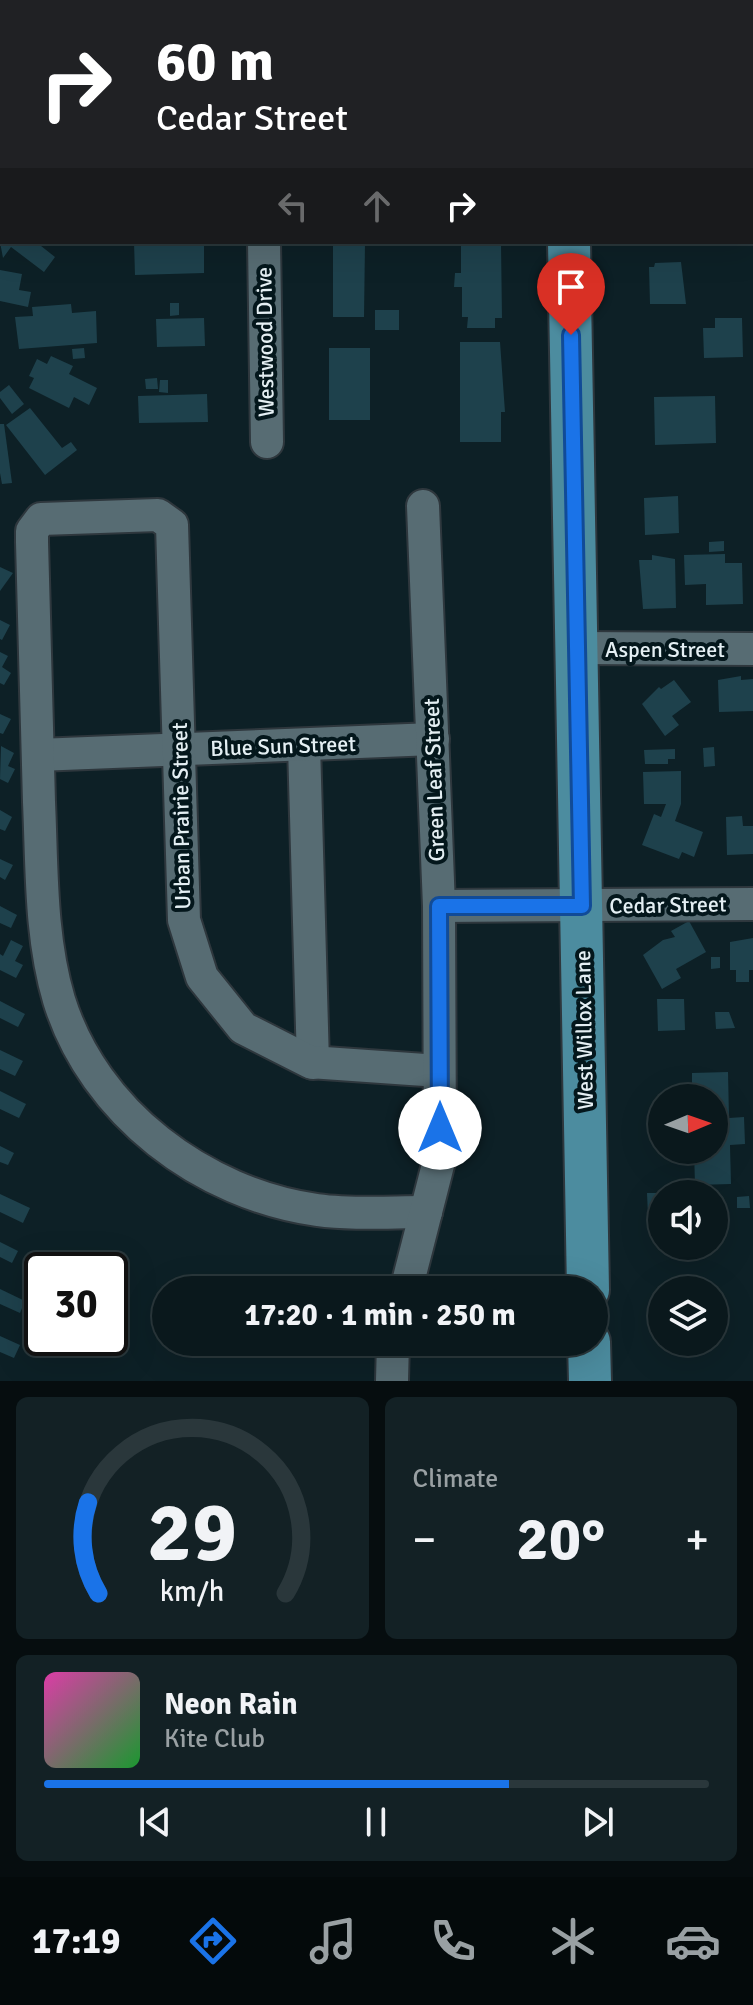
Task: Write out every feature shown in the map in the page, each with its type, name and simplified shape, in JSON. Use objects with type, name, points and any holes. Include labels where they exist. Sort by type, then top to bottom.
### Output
[{"type":"main road","name":"West Willox Lane","points":[[569,244],[588,1276]]},
{"type":"main road","points":[[589,1356],[590,1381]]},
{"type":"street","name":"Westwood Drive","points":[[264,244],[267,442]]},
{"type":"street","name":"Green Leaf Street","points":[[410,1276],[440,1157],[439,906],[423,506]]},
{"type":"street","name":"Urban Prairie Street","points":[[38,755],[32,531],[41,519],[158,515],[172,525],[184,920],[202,977],[243,1028],[313,1063],[439,1071]]},
{"type":"street","name":"Aspen Street","points":[[577,648],[753,649]]},
{"type":"street","name":"Blue Sun Street","points":[[38,755],[433,739]]},
{"type":"street","points":[[304,745],[313,1063]]},
{"type":"street","points":[[38,755],[43,903],[50,966],[60,1003],[79,1044],[103,1083],[132,1119],[173,1154],[216,1180],[266,1199],[341,1212],[426,1212]]},
{"type":"street","name":"Cedar Street","points":[[439,906],[753,904]]},
{"type":"street","points":[[392,1381],[393,1356]]},
{"type":"building","points":[[0,244],[39,244],[55,257],[44,272],[11,247],[3,258]]},
{"type":"building","points":[[134,244],[204,244],[204,273],[135,275]]},
{"type":"building","points":[[333,244],[365,244],[364,317],[333,317]]},
{"type":"building","points":[[461,244],[501,244],[502,318],[495,318],[495,328],[467,328],[468,317],[462,317],[462,287],[454,287],[455,273],[461,273]]},
{"type":"building","points":[[681,262],[686,304],[650,304],[649,267],[654,267],[655,263]]},
{"type":"building","points":[[0,270],[22,274],[19,290],[31,292],[28,307],[0,301]]},
{"type":"building","points":[[170,303],[179,303],[179,315],[170,316]]},
{"type":"building","points":[[71,304],[72,313],[96,311],[97,343],[19,349],[15,317],[33,316],[32,307]]},
{"type":"building","points":[[375,310],[399,310],[399,330],[375,330]]},
{"type":"building","points":[[204,318],[205,346],[157,347],[156,319]]},
{"type":"building","points":[[715,318],[742,318],[743,357],[704,358],[703,328],[715,328]]},
{"type":"building","points":[[460,342],[500,342],[505,412],[501,412],[501,442],[460,442]]},
{"type":"building","points":[[84,348],[85,358],[73,359],[72,349]]},
{"type":"building","points":[[329,348],[370,348],[370,420],[329,420]]},
{"type":"building","points":[[51,356],[73,366],[69,374],[97,388],[89,405],[74,397],[69,408],[29,388],[34,378],[29,376],[37,359],[47,364]]},
{"type":"building","points":[[157,378],[158,389],[146,389],[145,379]]},
{"type":"building","points":[[160,380],[168,380],[168,393],[159,392]]},
{"type":"building","points":[[9,385],[24,404],[12,414],[0,398],[0,392]]},
{"type":"building","points":[[207,394],[208,422],[139,423],[138,396]]},
{"type":"building","points":[[715,396],[716,443],[655,445],[654,397]]},
{"type":"building","points":[[30,408],[62,448],[71,442],[77,450],[45,475],[6,425]]},
{"type":"building","points":[[0,424],[4,424],[12,483],[2,484]]},
{"type":"building","points":[[678,496],[679,533],[645,535],[644,498]]},
{"type":"building","points":[[724,541],[724,551],[709,552],[709,542]]},
{"type":"building","points":[[725,554],[725,563],[742,563],[743,604],[706,605],[706,584],[685,585],[684,555]]},
{"type":"building","points":[[652,555],[675,559],[676,608],[643,609],[639,560],[652,560]]},
{"type":"building","points":[[0,567],[13,573],[0,591]]},
{"type":"building","points":[[0,620],[10,625],[2,640],[0,639]]},
{"type":"building","points":[[0,652],[8,656],[2,667],[11,673],[4,685],[0,683]]},
{"type":"building","points":[[741,676],[741,680],[753,679],[753,711],[719,712],[718,680]]},
{"type":"building","points":[[674,680],[691,702],[672,716],[679,725],[665,736],[642,704],[659,687],[661,689]]},
{"type":"building","points":[[0,714],[11,719],[3,734],[0,733]]},
{"type":"building","points":[[1,746],[14,753],[8,766],[15,769],[8,783],[0,779]]},
{"type":"building","points":[[714,747],[715,766],[704,767],[703,748]]},
{"type":"building","points":[[675,749],[675,759],[668,759],[668,764],[645,764],[644,750]]},
{"type":"building","points":[[681,771],[681,804],[675,821],[703,832],[694,857],[682,852],[679,859],[642,845],[654,814],[661,817],[666,804],[644,804],[643,772]]},
{"type":"building","points":[[0,810],[12,817],[5,831],[0,829]]},
{"type":"building","points":[[742,816],[743,826],[753,826],[753,854],[727,855],[726,817]]},
{"type":"building","points":[[0,859],[13,865],[5,880],[0,877]]},
{"type":"building","points":[[0,906],[17,915],[11,928],[0,923]]},
{"type":"building","points":[[689,921],[706,952],[676,969],[681,978],[662,989],[643,955],[663,940],[675,937],[671,931]]},
{"type":"building","points":[[753,938],[753,970],[749,970],[749,982],[736,982],[736,970],[730,970],[730,942]]},
{"type":"building","points":[[11,940],[23,946],[15,961],[23,965],[16,978],[0,970],[0,954],[3,956]]},
{"type":"building","points":[[711,957],[720,957],[720,968],[711,969]]},
{"type":"building","points":[[657,999],[684,999],[685,1030],[658,1031]]},
{"type":"building","points":[[0,1001],[25,1014],[18,1027],[0,1018]]},
{"type":"building","points":[[715,1012],[729,1012],[735,1028],[716,1029]]},
{"type":"building","points":[[0,1050],[23,1061],[15,1076],[0,1069]]},
{"type":"building","points":[[728,1072],[729,1118],[744,1117],[745,1144],[730,1145],[731,1184],[728,1184],[728,1180],[695,1180],[694,1164],[728,1164],[728,1084],[692,1084],[692,1073]]},
{"type":"building","points":[[0,1091],[26,1104],[19,1118],[0,1109]]},
{"type":"building","points":[[0,1146],[14,1153],[8,1165],[0,1162]]},
{"type":"building","points":[[0,1194],[30,1208],[23,1223],[0,1212]]},
{"type":"building","points":[[749,1196],[750,1208],[737,1208],[737,1197]]},
{"type":"building","points":[[0,1242],[18,1251],[12,1263],[0,1257]]},
{"type":"building","points":[[0,1289],[24,1301],[20,1313],[0,1304]]},
{"type":"building","points":[[0,1336],[20,1345],[14,1358],[0,1352]]},
{"type":"route","points":[[440,1128],[439,906],[582,906],[571,335]]}]
